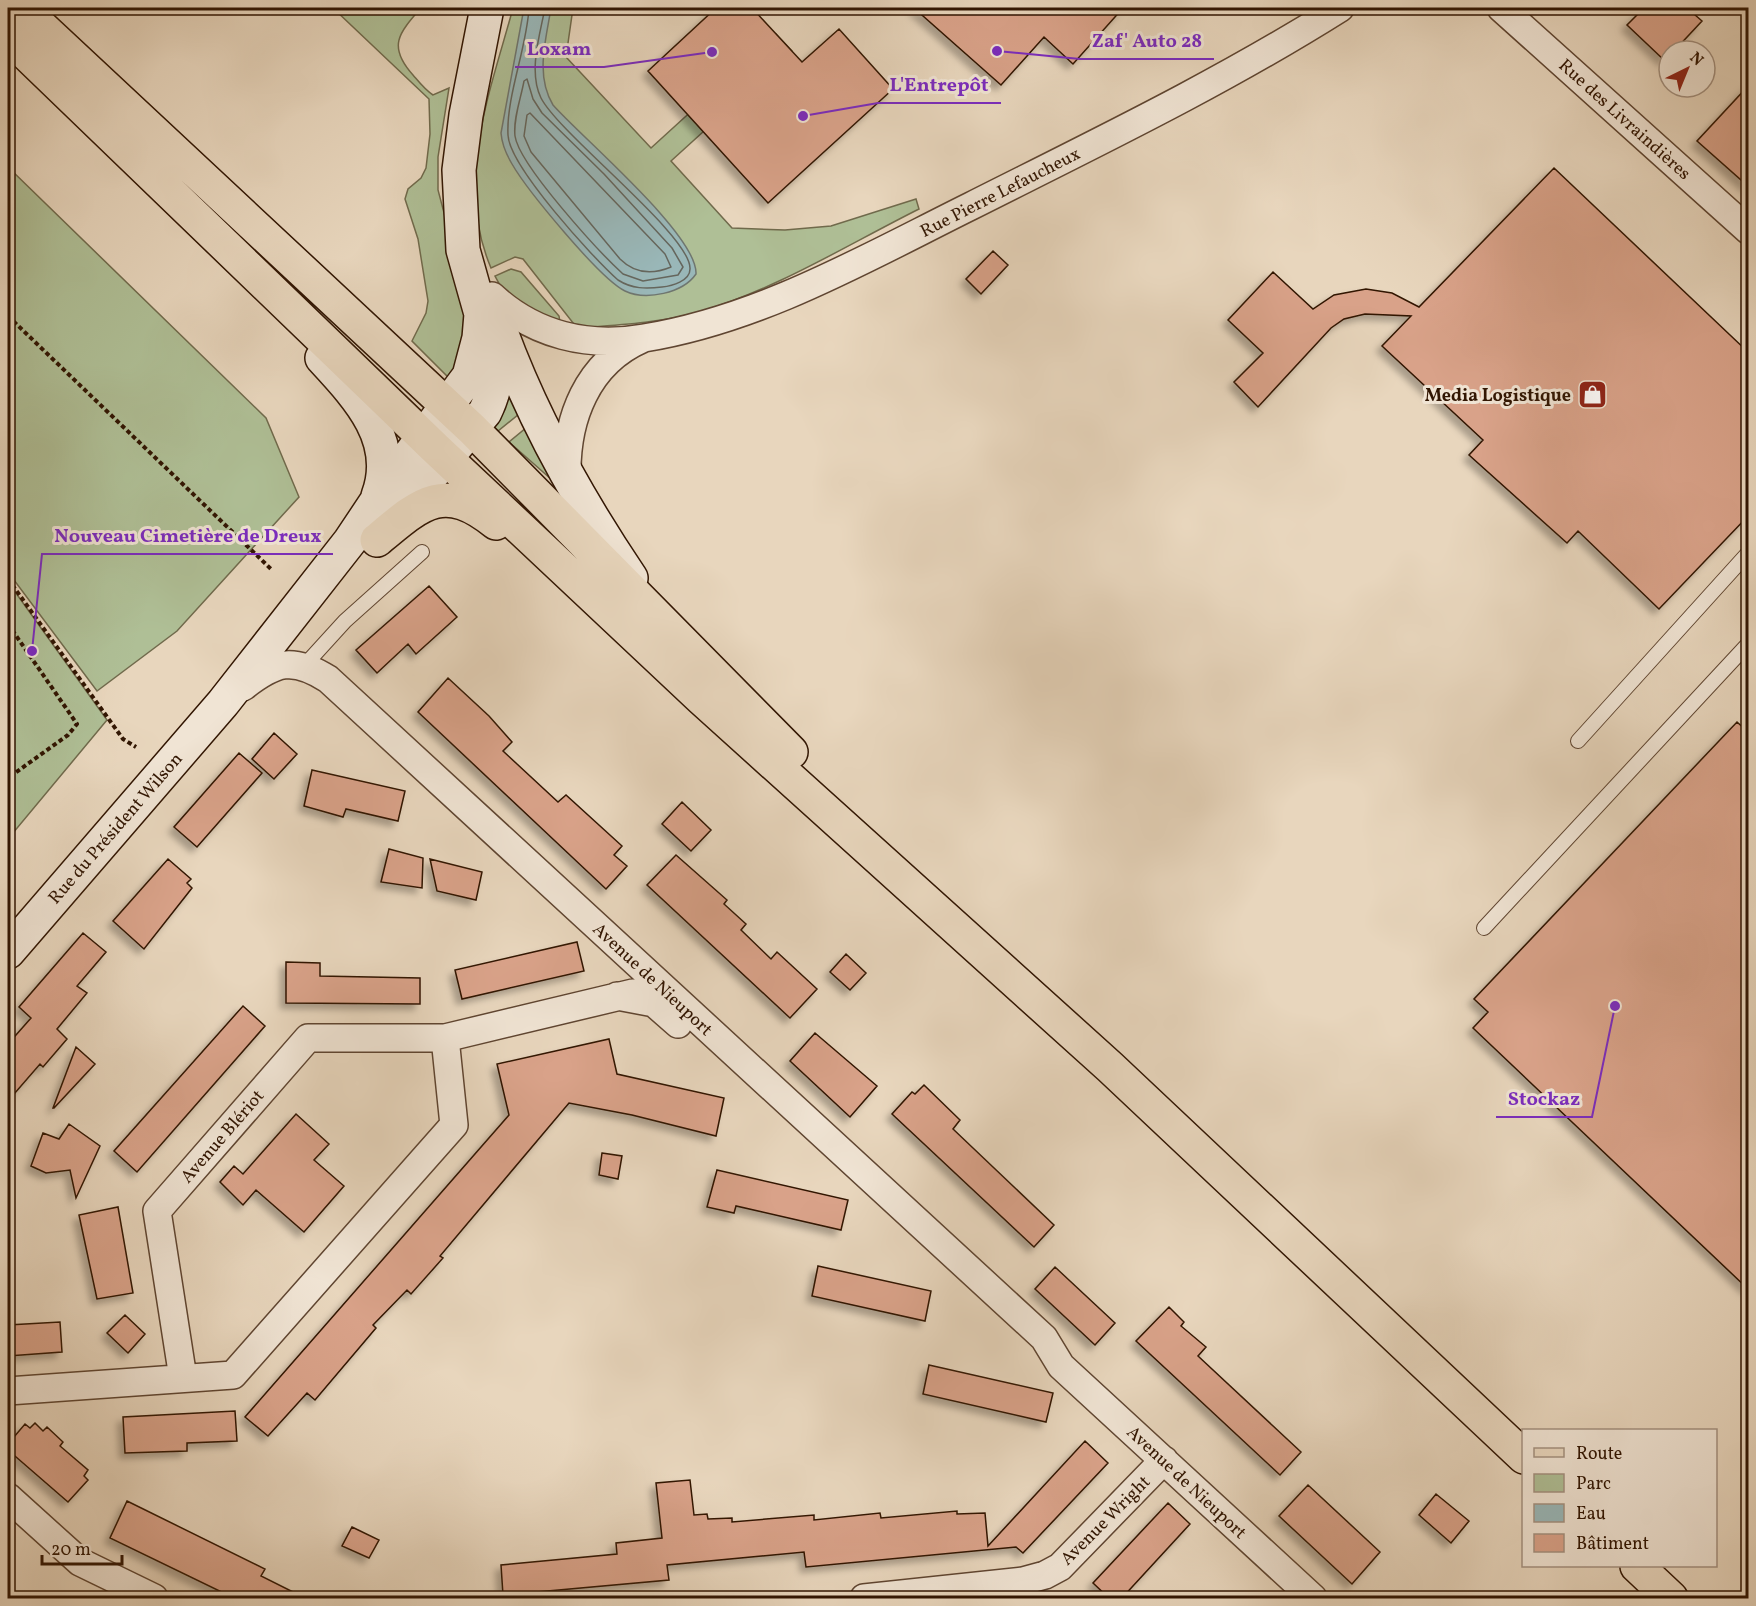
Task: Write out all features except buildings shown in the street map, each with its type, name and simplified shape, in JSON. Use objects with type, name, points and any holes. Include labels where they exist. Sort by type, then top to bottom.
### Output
[{"type":"main road","points":[[21,8],[472,429],[864,825],[966,939]]},
{"type":"main road","points":[[223,703],[290,640],[377,540],[435,448],[448,406],[472,368],[481,321],[477,296],[463,250],[459,193],[461,149],[474,65],[487,8]]},
{"type":"main road","points":[[8,36],[435,448],[702,699],[966,939],[1110,1066],[1522,1455]]},
{"type":"main road","points":[[169,191],[346,383],[368,412],[377,429],[383,455],[380,490],[375,504]]},
{"type":"main road","points":[[462,219],[469,246],[512,361],[567,475],[604,538],[654,611]]},
{"type":"main road","points":[[223,703],[350,541],[375,504],[435,448],[472,429],[485,412],[491,398],[498,357],[495,311]]},
{"type":"main road","points":[[377,540],[428,501],[450,499],[474,507],[494,521],[702,699]]},
{"type":"main road","name":"Rue du Président Wilson","points":[[8,952],[223,703]]},
{"type":"main road","points":[[1638,1567],[1671,1599]]},
{"type":"street","name":"Rue Pierre Lefaucheux","points":[[643,339],[730,317],[844,269],[1181,101],[1247,65],[1340,8]]},
{"type":"street","name":"Rue des Livraindières","points":[[1501,8],[1749,230]]},
{"type":"street","points":[[495,311],[561,336],[594,341],[643,339]]},
{"type":"street","points":[[567,475],[569,436],[588,385],[614,355],[643,339]]},
{"type":"street","points":[[223,703],[269,668],[286,664],[304,666]]},
{"type":"street","name":"Avenue de Nieuport","points":[[304,666],[328,679],[1044,1338],[1061,1366]]},
{"type":"street","name":"Avenue Blériot","points":[[183,1378],[157,1212],[308,1038],[446,1038],[661,987]]},
{"type":"street","name":"Avenue de Nieuport","points":[[617,996],[654,1003],[1038,1354],[1061,1366],[1313,1599]]},
{"type":"street","points":[[8,1391],[233,1375],[454,1125],[446,1038]]},
{"type":"street","name":"Avenue Wright","points":[[864,1599],[1023,1581],[1045,1575],[1075,1552],[1164,1460]]},
{"type":"street","points":[[8,1497],[80,1562],[154,1599]]},
{"type":"lane","points":[[304,666],[345,621],[422,552]]},
{"type":"lane","points":[[1578,741],[1749,553]]},
{"type":"lane","points":[[1484,928],[1749,644]]},
{"type":"path","points":[[8,316],[271,569]]},
{"type":"path","points":[[8,579],[123,739],[136,747]]},
{"type":"path","points":[[8,624],[77,724],[68,735],[8,778]]},
{"type":"green space","points":[[333,8],[421,8],[402,33],[398,48],[400,56],[413,75],[433,95],[449,88],[438,157],[438,190],[471,316],[452,381],[412,341],[426,313],[428,301],[418,239],[405,199],[408,189],[421,178],[426,168],[430,134],[429,99]]},
{"type":"green space","points":[[513,8],[573,8],[566,57],[651,148],[776,34],[792,51],[671,161],[732,228],[785,230],[831,226],[916,199],[919,209],[784,279],[728,302],[669,319],[577,328],[523,259],[515,257],[491,268],[480,235],[476,203],[479,137]]},
{"type":"green space","points":[[8,167],[266,418],[299,497],[177,631],[97,691],[8,572]]},
{"type":"green space","points":[[511,269],[521,272],[559,316],[560,322],[533,317],[501,287],[495,276]]},
{"type":"green space","points":[[502,384],[524,410],[498,431],[487,421]]},
{"type":"green space","points":[[532,423],[551,479],[509,442]]},
{"type":"green space","points":[[8,582],[107,720],[8,839]]},
{"type":"water","points":[[524,8],[551,8],[543,70],[544,82],[553,105],[636,187],[678,236],[692,257],[696,274],[682,286],[664,293],[643,295],[625,291],[614,283],[565,233],[532,193],[510,160],[503,145],[501,133]]},
{"type":"place","name":"Zaf' Auto 28","points":[[997,51]]},
{"type":"place","name":"Loxam","points":[[712,52]]},
{"type":"place","name":"L'Entrepôt","points":[[803,116]]},
{"type":"place","name":"Media Logistique","points":[[1592,395]]},
{"type":"place","name":"Nouveau Cimetière de Dreux","points":[[32,651]]},
{"type":"place","name":"Stockaz","points":[[1615,1006]]}]
